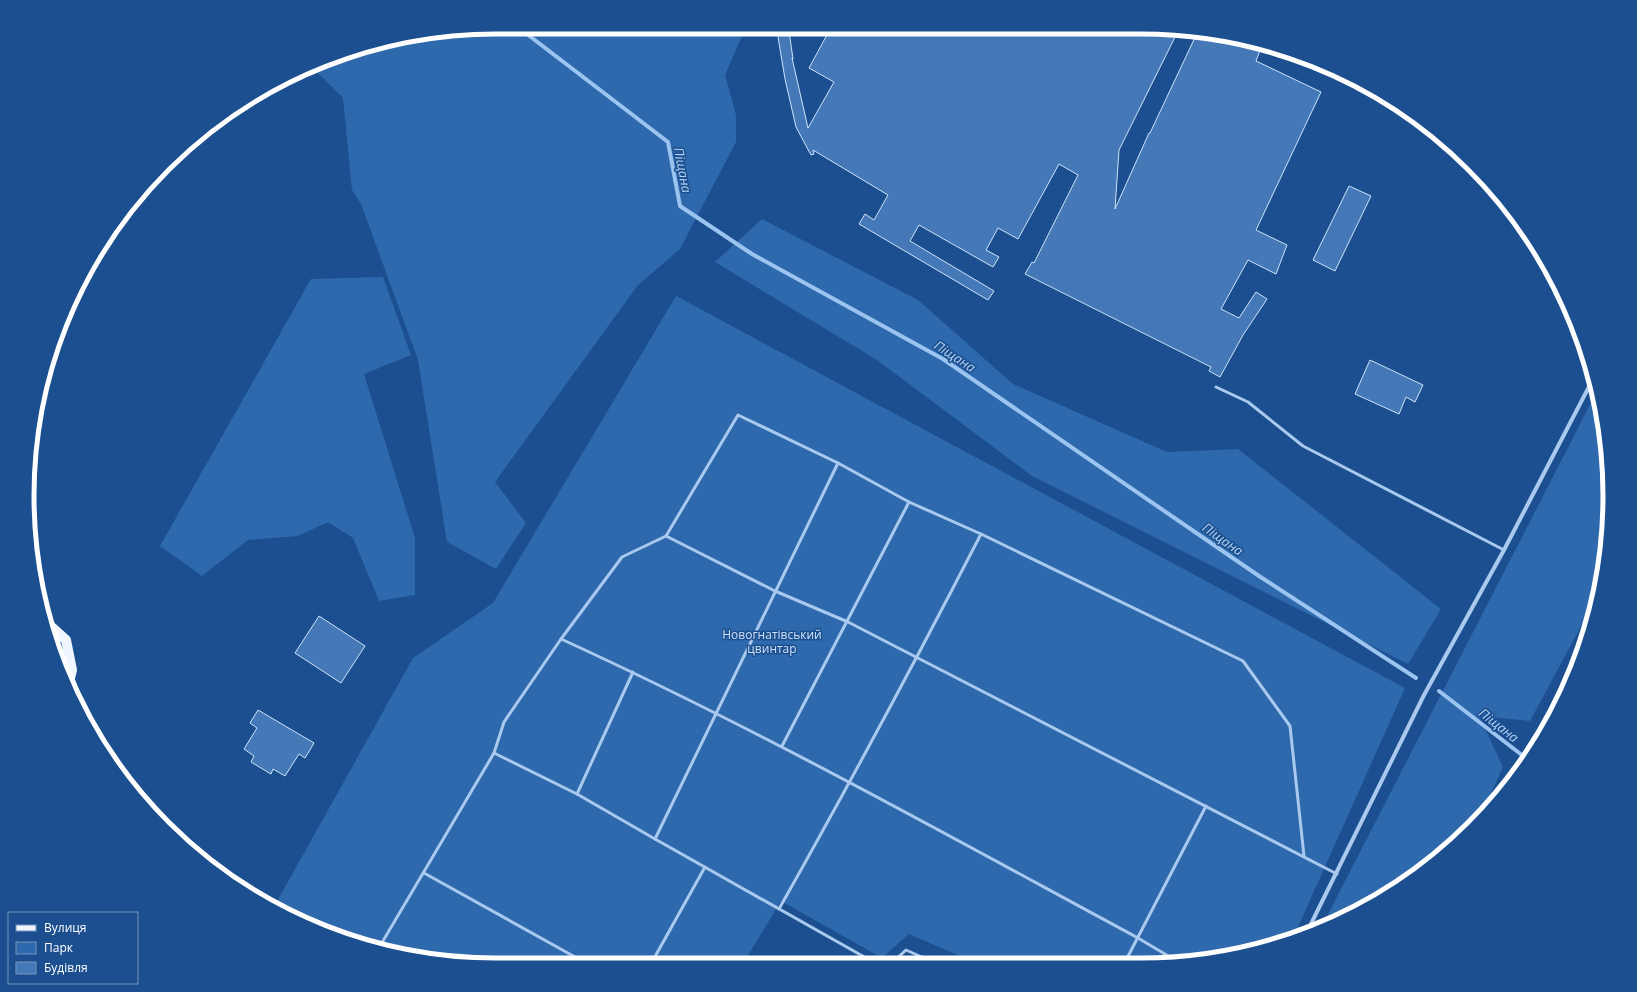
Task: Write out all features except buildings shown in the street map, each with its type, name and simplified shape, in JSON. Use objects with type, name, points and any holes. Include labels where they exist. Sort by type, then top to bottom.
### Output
[{"type":"main road","points":[[54,629],[66,640],[72,670],[70,676]]},
{"type":"street","points":[[1310,926],[1424,695],[1504,550],[1589,385]]},
{"type":"lane","points":[[1216,387],[1248,402],[1303,446],[1504,550]]},
{"type":"lane","points":[[382,943],[494,753],[504,722],[561,639],[622,557],[666,536],[738,415],[838,463],[909,502],[981,534],[1243,661],[1290,726],[1304,856]]},
{"type":"lane","points":[[655,839],[838,463]]},
{"type":"lane","points":[[782,746],[848,622],[909,502]]},
{"type":"lane","points":[[779,909],[918,658],[981,534]]},
{"type":"lane","points":[[666,536],[775,591],[848,622],[1337,874]]},
{"type":"lane","points":[[561,639],[633,672],[782,746],[1138,938],[1170,957]]},
{"type":"lane","points":[[577,794],[633,672]]},
{"type":"lane","points":[[494,753],[577,794],[866,958]]},
{"type":"lane","points":[[1127,958],[1206,806]]},
{"type":"lane","points":[[654,958],[705,867]]},
{"type":"lane","points":[[424,873],[577,958]]},
{"type":"lane","points":[[897,958],[906,950],[924,958]]},
{"type":"green space","points":[[496,34],[743,34],[725,75],[736,115],[736,142],[680,249],[638,285],[495,482],[526,523],[496,569],[447,542],[418,360],[361,204],[352,190],[343,98],[316,71],[376,50],[436,38]]},
{"type":"green space","points":[[762,219],[918,300],[1013,384],[1167,452],[1238,449],[1441,609],[1408,664],[1032,476],[877,360],[715,262]]},
{"type":"green space","points":[[383,277],[411,355],[364,374],[415,538],[415,595],[379,601],[353,538],[328,522],[298,536],[248,540],[202,576],[160,546],[311,279]]},
{"type":"green space","name":"Новогнатівський цвинтар","points":[[676,296],[1405,688],[1296,931],[1261,942],[1231,949],[1171,957],[964,958],[909,934],[882,958],[781,901],[746,958],[466,957],[406,949],[376,942],[319,923],[277,902],[413,658],[493,603]]},
{"type":"green space","points":[[1593,400],[1599,436],[1603,496],[1599,556],[1587,615],[1530,721],[1479,716],[1503,767],[1487,802],[1468,823],[1422,863],[1372,896],[1325,919]]},
{"type":"waterway","name":"Піщана","points":[[527,34],[668,142],[680,206],[752,254],[943,359],[1259,576],[1416,678]]},
{"type":"waterway","name":"Піщана","points":[[1439,691],[1523,756]]}]
